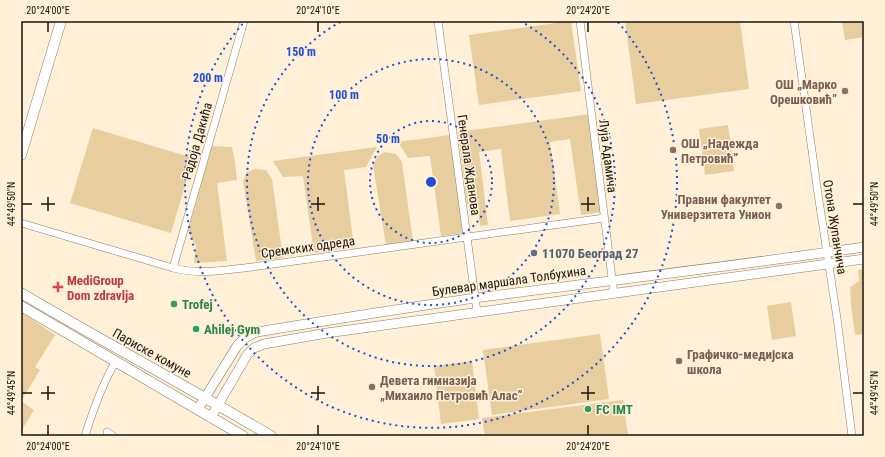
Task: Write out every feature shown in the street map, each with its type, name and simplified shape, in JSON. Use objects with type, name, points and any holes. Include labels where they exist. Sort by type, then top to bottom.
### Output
[{"type":"main road","points":[[21,155],[61,21]]},
{"type":"main road","name":"Париске комуне","points":[[21,293],[271,436]]},
{"type":"main road","name":"Париске комуне","points":[[21,306],[243,436]]},
{"type":"main road","points":[[21,313],[41,318]]},
{"type":"street","name":"Радоја Дакића","points":[[173,268],[244,21]]},
{"type":"street","name":"Генерала Жданова","points":[[438,21],[477,312]]},
{"type":"street","name":"Луја Адамича","points":[[580,21],[614,294]]},
{"type":"street","name":"Отона Жупанчича","points":[[794,21],[852,436]]},
{"type":"street","name":"Сремских одреда","points":[[21,223],[180,270],[198,272],[604,218]]},
{"type":"street","name":"Булевар маршала Толбухина","points":[[198,409],[237,346],[250,334],[257,332],[325,320],[475,298],[864,247]]},
{"type":"street","name":"Булевар маршала Толбухина","points":[[211,417],[247,355],[254,348],[264,344],[327,333],[864,259]]},
{"type":"street","points":[[85,436],[109,372],[116,361]]},
{"type":"shaded area","points":[[571,21],[581,91],[479,105],[469,35]]},
{"type":"shaded area","points":[[625,21],[740,21],[749,89],[636,104]]},
{"type":"shaded area","points":[[842,21],[864,21],[864,37],[845,40]]},
{"type":"shaded area","points":[[590,114],[603,212],[581,215],[570,139],[550,142],[560,214],[510,221],[501,149],[479,152],[488,225],[480,226],[477,203],[467,204],[458,132]]},
{"type":"shaded area","points":[[728,125],[734,171],[705,175],[699,129]]},
{"type":"shaded area","points":[[93,128],[193,158],[171,233],[70,203]]},
{"type":"shaded area","points":[[450,135],[463,233],[441,236],[430,156],[408,158],[398,142]]},
{"type":"shaded area","points":[[212,146],[232,147],[235,162],[237,180],[217,183],[227,261],[194,263],[196,246],[188,231]]},
{"type":"shaded area","points":[[377,147],[366,167],[344,170],[354,247],[314,253],[303,176],[283,177],[273,161]]},
{"type":"shaded area","points":[[385,152],[396,154],[402,162],[413,241],[386,245],[373,165],[378,156]]},
{"type":"shaded area","points":[[255,169],[266,170],[272,179],[283,258],[256,261],[243,181],[247,172]]},
{"type":"shaded area","points":[[864,269],[864,334],[855,335],[850,287],[859,281],[858,270]]},
{"type":"shaded area","points":[[791,302],[796,336],[772,340],[767,306]]},
{"type":"shaded area","points":[[21,312],[55,335],[35,367],[40,370],[21,401]]},
{"type":"shaded area","points":[[600,334],[609,399],[492,415],[483,350]]},
{"type":"shaded area","points":[[472,361],[479,419],[441,424],[434,366]]},
{"type":"shaded area","name":"FC IMT","points":[[623,400],[628,436],[485,436],[482,418]]},
{"type":"shaded area","points":[[21,401],[34,410],[21,431]]},
{"type":"place","name":"ОШ „Марко Орешковић”","points":[[845,91]]},
{"type":"place","name":"ОШ „Надежда Петровић”","points":[[673,150]]},
{"type":"place","name":"Правни факултет Универзитета Унион","points":[[779,206]]},
{"type":"place","name":"11070 Београд 27","points":[[534,253]]},
{"type":"place","name":"MediGroup Dom zdravlja","points":[[58,287]]},
{"type":"place","name":"Trofej","points":[[174,304]]},
{"type":"place","name":"Ahilej Gym","points":[[196,329]]},
{"type":"place","name":"Графичко-медијска школа","points":[[679,361]]},
{"type":"place","name":"Девета гимназија „Михаило Петровић Алас”","points":[[372,387]]},
{"type":"place","name":"FC IMT","points":[[588,409]]}]
